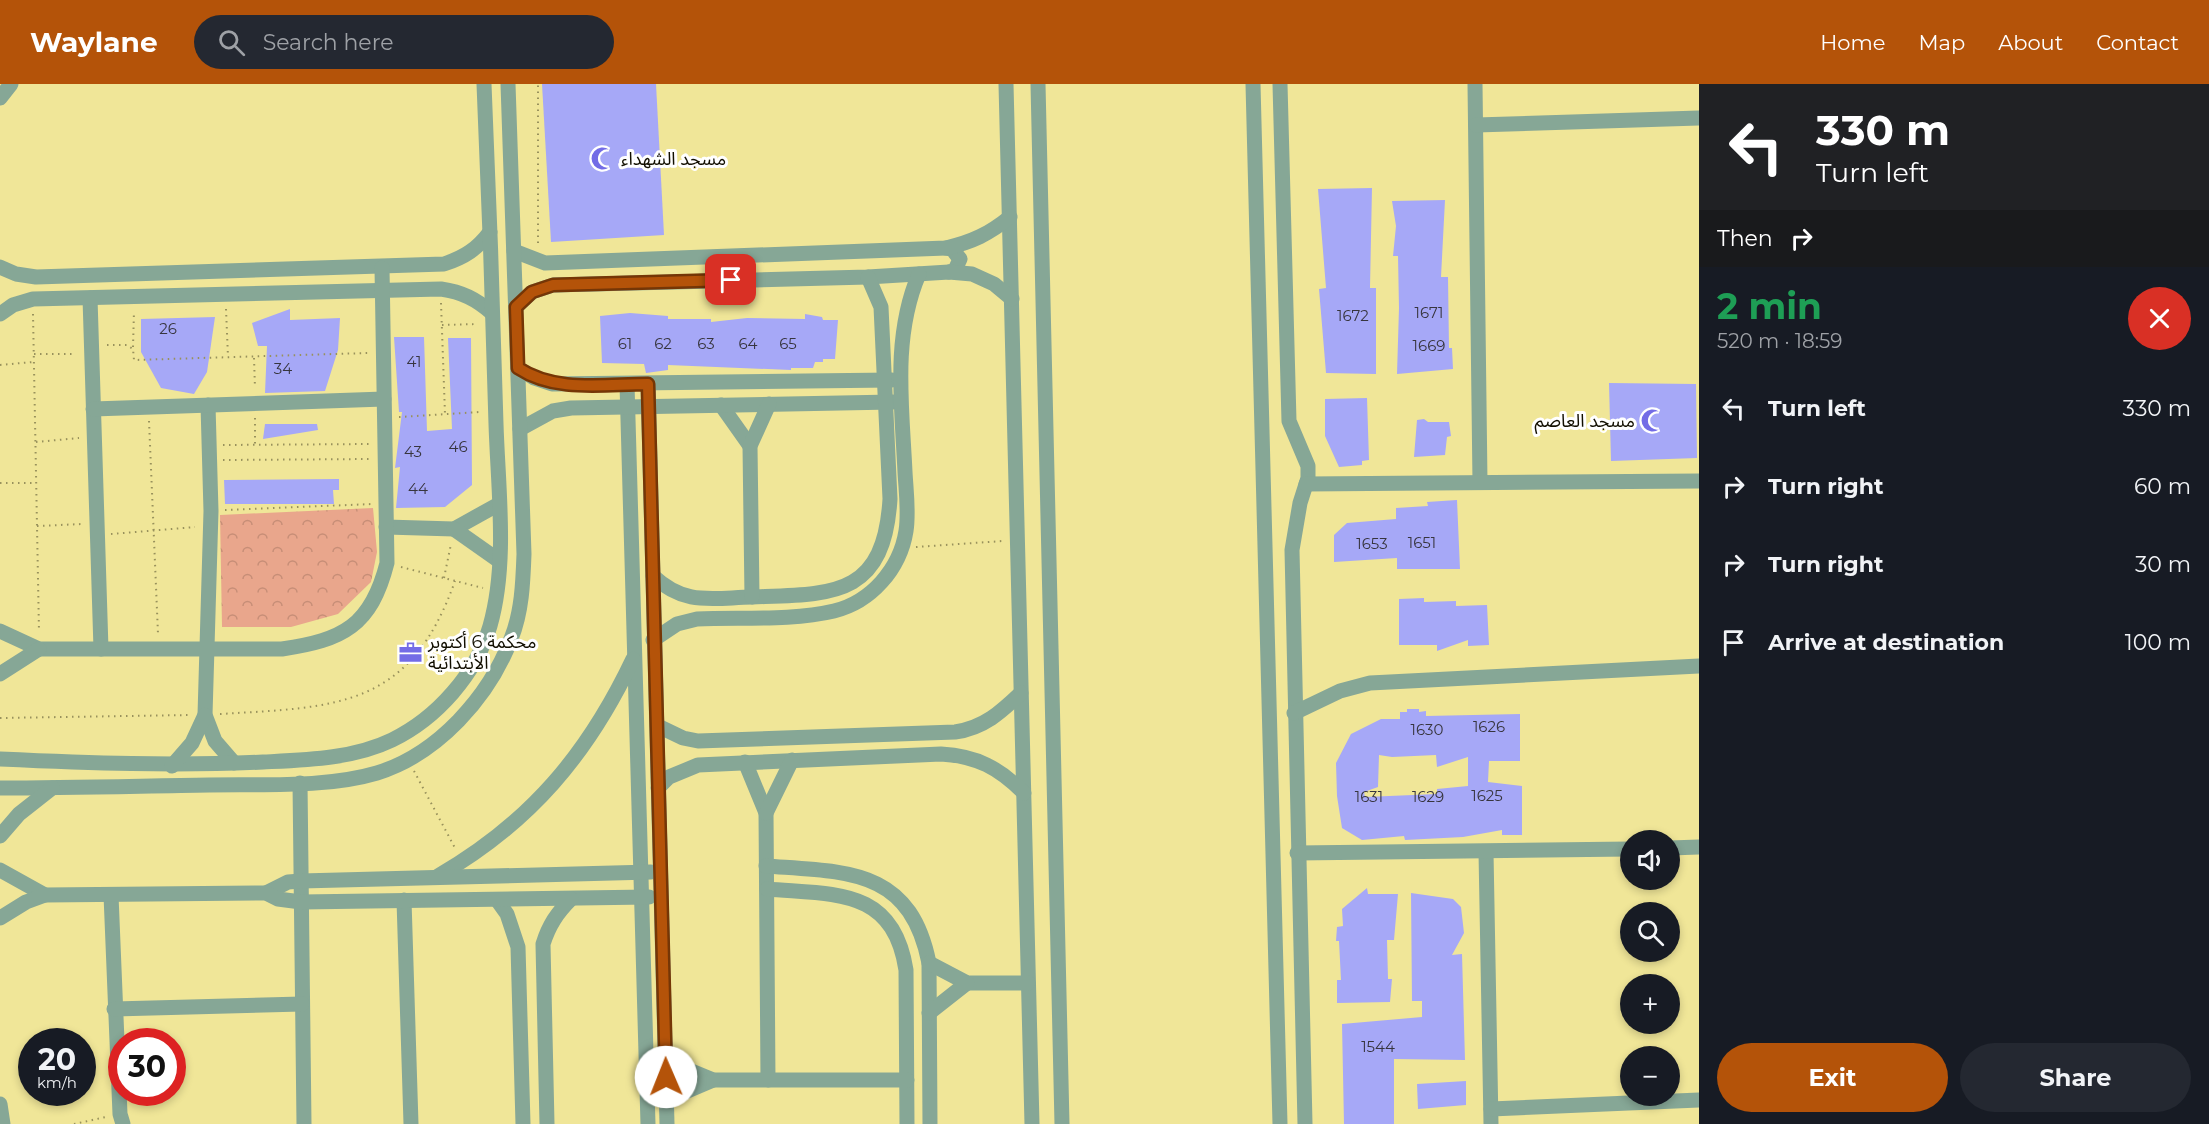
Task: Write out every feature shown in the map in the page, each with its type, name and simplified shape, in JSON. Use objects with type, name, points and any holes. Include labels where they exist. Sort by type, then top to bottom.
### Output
[{"type":"street","points":[[0,98],[11,84]]},
{"type":"street","points":[[0,759],[172,766],[346,754],[392,740],[424,720],[452,694],[474,663],[489,628],[498,592],[499,504],[484,84]]},
{"type":"street","points":[[0,788],[300,783],[376,773],[409,760],[469,710],[494,677],[512,638],[522,595],[524,554],[508,84]]},
{"type":"street","points":[[1006,84],[1032,1124]]},
{"type":"street","points":[[1038,84],[1062,1124]]},
{"type":"street","points":[[1253,84],[1280,1124]]},
{"type":"street","points":[[1280,84],[1289,421],[1308,465],[1292,550],[1297,853],[1305,1124]]},
{"type":"street","points":[[1475,84],[1480,482]]},
{"type":"street","points":[[1476,125],[1699,118]]},
{"type":"street","points":[[514,251],[538,261],[569,261],[946,248],[970,243],[991,232],[1010,217]]},
{"type":"street","points":[[0,267],[16,274],[36,277],[382,268],[453,261],[478,247],[490,232]]},
{"type":"street","points":[[946,248],[952,249],[960,259],[955,270],[949,272]]},
{"type":"street","points":[[569,261],[559,273],[561,278],[571,284]]},
{"type":"street","points":[[0,631],[39,649],[282,649],[317,644],[336,637],[355,624],[370,606],[381,586],[387,563],[382,268]]},
{"type":"street","points":[[516,307],[532,292],[542,287],[571,284],[868,277],[949,272],[972,274],[994,284],[1012,299]]},
{"type":"street","points":[[653,640],[677,624],[697,619],[835,611],[859,601],[877,588],[892,569],[901,549],[907,519],[901,402],[902,328],[919,274]]},
{"type":"street","points":[[652,576],[673,593],[698,599],[810,596],[830,593],[851,583],[869,568],[882,548],[889,525],[890,499],[881,307],[868,277]]},
{"type":"street","points":[[0,314],[14,305],[33,299],[441,289],[469,296],[493,318]]},
{"type":"street","points":[[90,298],[100,649]]},
{"type":"street","points":[[518,368],[534,378],[552,384],[901,380]]},
{"type":"street","points":[[627,384],[648,1124]]},
{"type":"street","points":[[648,384],[667,1124]]},
{"type":"street","points":[[93,409],[384,399]]},
{"type":"street","points":[[520,429],[553,411],[627,406],[901,402]]},
{"type":"street","points":[[752,597],[750,446],[769,404]]},
{"type":"street","points":[[208,405],[210,519],[205,715],[215,741],[234,763]]},
{"type":"street","points":[[721,405],[750,446]]},
{"type":"street","points":[[1306,484],[1699,482]]},
{"type":"street","points":[[386,527],[454,529],[499,504]]},
{"type":"street","points":[[454,529],[498,560]]},
{"type":"street","points":[[697,619],[688,609],[693,600],[698,599]]},
{"type":"street","points":[[0,674],[39,649]]},
{"type":"street","points":[[436,877],[499,836],[533,806],[564,773],[591,736],[615,697],[634,656]]},
{"type":"street","points":[[1294,713],[1340,691],[1370,683],[1699,666]]},
{"type":"street","points":[[658,726],[683,738],[712,741],[969,730],[994,719],[1021,693]]},
{"type":"street","points":[[172,766],[192,742],[205,715]]},
{"type":"street","points":[[712,741],[713,763]]},
{"type":"street","points":[[658,788],[683,769],[713,763],[958,755],[990,765],[1005,774],[1024,793]]},
{"type":"street","points":[[766,813],[792,760]]},
{"type":"street","points":[[745,762],[766,813],[768,1080]]},
{"type":"street","points":[[300,783],[304,1124]]},
{"type":"street","points":[[0,836],[19,814],[52,788]]},
{"type":"street","points":[[1680,848],[1699,847]]},
{"type":"street","points":[[1297,853],[1620,849]]},
{"type":"street","points":[[1486,852],[1491,1117],[1699,1100]]},
{"type":"street","points":[[766,866],[837,872],[865,878],[891,892],[911,913],[924,939],[929,963],[930,1124]]},
{"type":"street","points":[[0,870],[45,895]]},
{"type":"street","points":[[0,918],[26,902],[45,895],[266,893],[288,882],[301,881],[660,872]]},
{"type":"street","points":[[767,889],[855,899],[876,910],[892,927],[902,947],[906,970],[907,1124]]},
{"type":"street","points":[[266,893],[278,899],[301,902],[661,897]]},
{"type":"street","points":[[111,895],[114,1009],[121,1119]]},
{"type":"street","points":[[547,1124],[543,944],[553,919],[571,899]]},
{"type":"street","points":[[404,900],[411,1124]]},
{"type":"street","points":[[496,900],[507,914],[518,947],[523,1124]]},
{"type":"street","points":[[929,963],[967,982],[1028,983]]},
{"type":"street","points":[[929,1012],[967,982]]},
{"type":"street","points":[[114,1009],[302,1004]]},
{"type":"street","points":[[665,1053],[679,1066],[713,1080],[906,1080]]},
{"type":"street","points":[[522,1072],[546,1071]]},
{"type":"street","points":[[666,1100],[713,1080]]},
{"type":"street","points":[[0,1104],[3,1124]]},
{"type":"path","points":[[538,84],[538,261]]},
{"type":"path","points":[[441,289],[445,414]]},
{"type":"path","points":[[226,294],[228,357]]},
{"type":"path","points":[[135,296],[134,360],[383,352]]},
{"type":"path","points":[[33,299],[39,649]]},
{"type":"path","points":[[442,326],[493,318]]},
{"type":"path","points":[[34,354],[127,345],[133,349]]},
{"type":"path","points":[[0,365],[34,362]]},
{"type":"path","points":[[149,407],[159,649]]},
{"type":"path","points":[[384,418],[496,411]]},
{"type":"path","points":[[36,442],[94,437]]},
{"type":"path","points":[[208,453],[385,451]]},
{"type":"path","points":[[208,453],[385,451]]},
{"type":"path","points":[[0,483],[36,483]]},
{"type":"path","points":[[37,526],[154,531],[210,519],[385,504]]},
{"type":"path","points":[[444,578],[454,529]]},
{"type":"path","points":[[901,549],[1018,540]]},
{"type":"path","points":[[387,563],[498,592]]},
{"type":"path","points":[[0,718],[205,715],[307,709],[358,697],[394,676],[422,649],[442,617],[455,581]]},
{"type":"path","points":[[409,760],[462,862]]},
{"type":"path","points":[[74,1124],[121,1119]]},
{"type":"green space","points":[[373,508],[377,552],[371,582],[338,614],[291,627],[222,627],[220,515]]},
{"type":"building","name":"مسجد الشهداء","points":[[542,84],[656,84],[664,235],[551,242]]},
{"type":"building","points":[[1372,188],[1370,288],[1376,288],[1376,374],[1326,373],[1319,289],[1326,288],[1318,189]]},
{"type":"building","points":[[1445,200],[1441,277],[1448,277],[1449,348],[1452,348],[1453,369],[1397,374],[1398,256],[1393,256],[1396,226],[1392,201]]},
{"type":"building","points":[[290,309],[290,320],[340,318],[338,350],[325,391],[265,393],[267,346],[258,346],[252,323]]},
{"type":"building","points":[[630,313],[668,316],[668,319],[711,319],[711,322],[747,318],[805,319],[805,314],[822,317],[823,320],[838,320],[835,359],[815,362],[813,368],[791,368],[791,370],[668,365],[668,370],[646,373],[644,364],[602,363],[600,316]]},
{"type":"building","points":[[215,317],[207,372],[194,394],[161,388],[141,352],[141,319]]},
{"type":"building","points":[[394,337],[424,337],[427,431],[452,429],[448,338],[471,338],[472,485],[445,507],[396,508],[400,467],[395,468],[402,412],[399,412]]},
{"type":"building","name":"مسجد العاصم","points":[[1609,383],[1696,384],[1697,458],[1611,461]]},
{"type":"building","points":[[1367,398],[1369,460],[1362,461],[1362,465],[1339,467],[1325,436],[1325,399]]},
{"type":"building","points":[[1424,419],[1428,422],[1449,422],[1451,436],[1447,437],[1445,455],[1414,457],[1417,420]]},
{"type":"building","points":[[265,424],[317,424],[318,430],[263,439]]},
{"type":"building","points":[[339,479],[339,490],[333,490],[334,504],[225,504],[224,480]]},
{"type":"building","points":[[1457,500],[1460,569],[1397,569],[1397,558],[1334,562],[1334,535],[1347,523],[1396,519],[1396,508],[1428,506],[1427,502]]},
{"type":"building","points":[[1424,598],[1424,602],[1456,601],[1456,606],[1487,605],[1489,645],[1468,646],[1468,640],[1437,651],[1437,645],[1399,645],[1399,599]]},
{"type":"building","points":[[1407,709],[1419,709],[1419,712],[1426,711],[1426,716],[1520,714],[1520,761],[1489,761],[1488,782],[1522,786],[1522,835],[1502,835],[1502,830],[1463,837],[1405,840],[1404,836],[1362,840],[1342,828],[1337,796],[1336,763],[1351,734],[1381,719],[1400,719],[1400,712],[1407,712]],"holes":[[[1379,755],[1392,757],[1436,755],[1437,767],[1468,757],[1468,786],[1437,789],[1437,794],[1365,797],[1364,792],[1378,787]]]},
{"type":"building","points":[[1367,888],[1368,894],[1398,894],[1394,940],[1387,940],[1388,979],[1392,979],[1390,1002],[1337,1003],[1337,980],[1341,980],[1339,941],[1336,941],[1337,927],[1343,926],[1342,909]]},
{"type":"building","points":[[1411,893],[1453,899],[1461,907],[1464,933],[1452,955],[1462,954],[1465,1060],[1394,1059],[1394,1124],[1344,1124],[1342,1024],[1422,1017],[1422,1001],[1412,1001]]},
{"type":"building","points":[[1466,1081],[1466,1105],[1418,1109],[1417,1084]]},
{"type":"place","name":"مسجد الشهداء","points":[[603,159]]},
{"type":"place","name":"مسجد العاصم","points":[[1653,421]]},
{"type":"place","name":"محكمة 6 أكتوبر الأبتدائية","points":[[410,652]]},
{"type":"route","points":[[666,1077],[648,384],[571,385],[552,384],[534,378],[518,368],[516,307],[532,292],[553,285],[731,280]]}]
